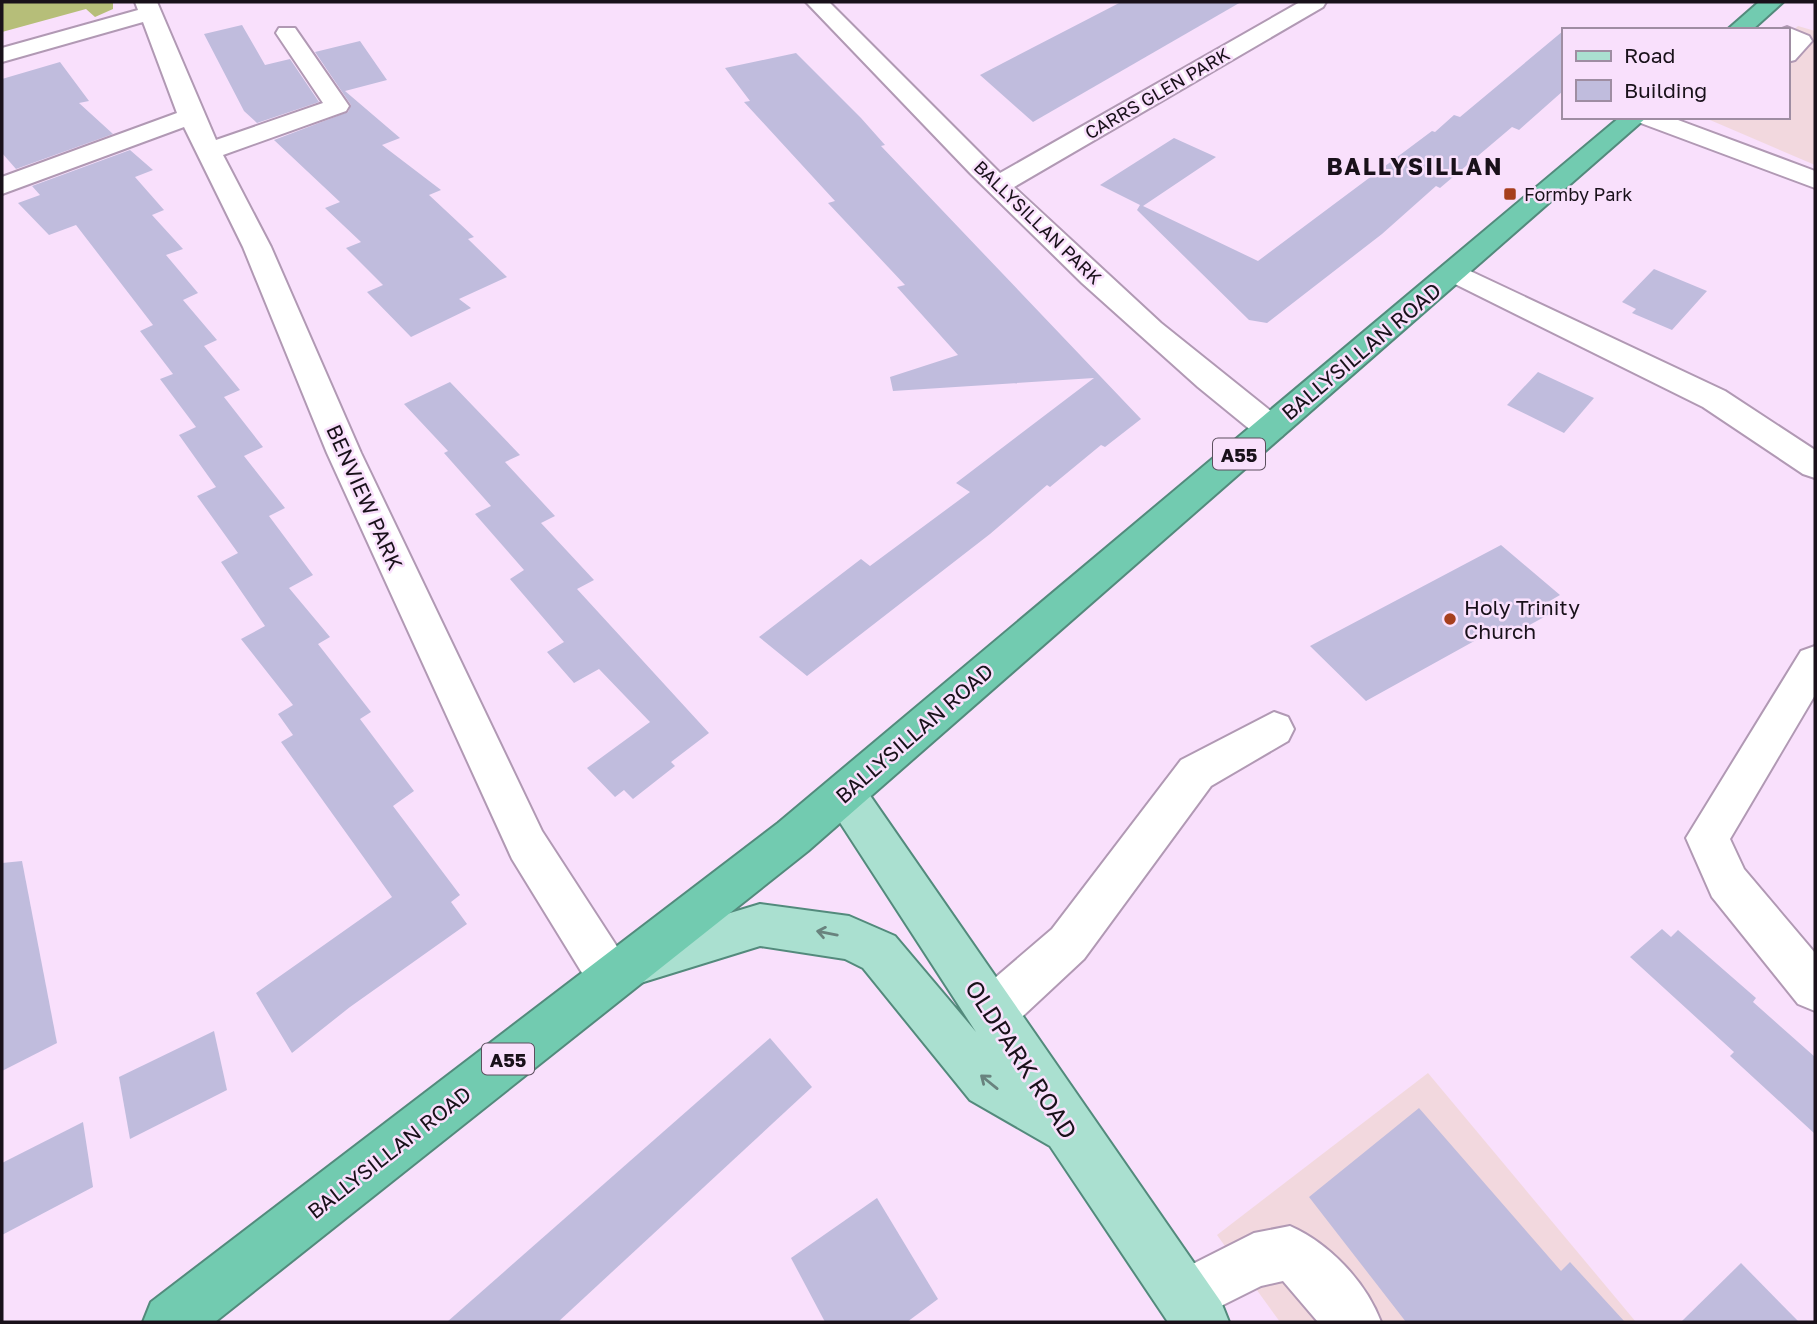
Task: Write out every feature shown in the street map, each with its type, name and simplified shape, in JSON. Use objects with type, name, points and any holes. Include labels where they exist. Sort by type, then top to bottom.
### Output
[{"type":"highway","points":[[1743,25],[1772,2]]},
{"type":"highway","name":"BALLYSILLAN ROAD","points":[[171,1322],[845,794],[1270,428],[1359,357],[1453,272],[1633,119]]},
{"type":"main road","name":"OLDPARK ROAD","points":[[845,794],[1069,1130],[1193,1310]]},
{"type":"main road","points":[[622,971],[760,925],[849,938],[879,952],[987,1083],[1069,1130]]},
{"type":"street","name":"BALLYSILLAN PARK","points":[[820,2],[999,185],[1166,346],[1270,428]]},
{"type":"street","name":"CARRS GLEN PARK","points":[[999,185],[1315,2]]},
{"type":"street","points":[[2,55],[149,7]]},
{"type":"street","name":"BENVIEW PARK","points":[[149,7],[191,116],[257,247],[344,453],[527,845],[622,971]]},
{"type":"street","points":[[1743,25],[1763,28]]},
{"type":"street","points":[[209,151],[337,106],[286,33]]},
{"type":"street","points":[[1789,35],[1801,41],[1789,53]]},
{"type":"street","points":[[2,186],[191,116]]},
{"type":"street","points":[[1653,119],[1815,180]]},
{"type":"street","points":[[1698,135],[1716,119]]},
{"type":"street","points":[[1453,272],[1714,400],[1815,466]]},
{"type":"street","points":[[1815,662],[1707,838],[1728,883],[1815,988]]},
{"type":"street","points":[[992,1012],[1068,944],[1196,773],[1273,729]]},
{"type":"street","points":[[1193,1310],[1254,1260],[1290,1253],[1309,1267],[1353,1322]]},
{"type":"shaded area","points":[[1798,26],[1815,31],[1815,165],[1708,119],[1789,119],[1789,34]]},
{"type":"shaded area","points":[[1428,1073],[1636,1322],[1280,1322],[1217,1235]]},
{"type":"green space","points":[[2,2],[113,2],[113,9],[95,17],[86,9],[2,32]]},
{"type":"building","points":[[1121,2],[1241,2],[1033,122],[980,75]]},
{"type":"building","points":[[242,25],[265,65],[290,59],[319,102],[257,123],[244,111],[204,34]]},
{"type":"building","points":[[1562,32],[1562,92],[1519,130],[1512,127],[1440,188],[1436,186],[1382,234],[1267,323],[1249,320],[1137,210],[1140,205],[1100,185],[1174,138],[1216,157],[1143,206],[1258,261],[1432,131],[1435,132],[1454,115],[1460,117]]},
{"type":"building","points":[[360,41],[387,80],[345,91],[400,138],[382,145],[441,190],[429,195],[474,237],[468,239],[507,277],[459,299],[471,308],[411,337],[367,292],[383,285],[346,248],[361,242],[325,208],[340,202],[274,140],[348,112],[351,105],[315,52]]},
{"type":"building","points":[[796,53],[861,118],[885,145],[881,146],[1141,419],[1105,447],[1101,445],[1050,487],[1047,485],[990,534],[807,676],[759,637],[861,559],[870,566],[970,492],[956,483],[1094,378],[893,391],[890,377],[958,355],[897,287],[905,285],[828,203],[835,201],[744,102],[750,101],[725,68]]},
{"type":"building","points":[[60,62],[89,101],[79,103],[113,134],[16,169],[2,153],[2,79]]},
{"type":"building","points":[[130,150],[153,170],[135,177],[164,210],[152,215],[183,249],[166,255],[198,293],[183,300],[217,340],[204,346],[240,390],[224,397],[263,447],[244,456],[285,508],[269,516],[313,575],[289,588],[330,637],[318,644],[371,712],[360,719],[414,791],[393,806],[460,895],[451,902],[467,924],[350,1007],[292,1053],[256,993],[392,897],[281,742],[293,735],[278,714],[293,705],[241,639],[265,626],[221,562],[238,553],[197,496],[216,487],[179,435],[196,427],[160,379],[173,374],[140,331],[153,325],[76,225],[49,235],[18,203],[40,195],[32,186]]},
{"type":"building","points":[[1654,269],[1707,291],[1672,330],[1632,313],[1636,309],[1622,302]]},
{"type":"building","points":[[1538,372],[1594,398],[1564,433],[1507,405]]},
{"type":"building","points":[[450,382],[520,455],[505,462],[555,516],[541,523],[594,580],[577,589],[709,733],[671,762],[675,766],[633,799],[624,790],[615,797],[587,768],[650,722],[599,669],[574,683],[547,652],[564,642],[510,579],[524,570],[475,514],[491,506],[444,453],[448,451],[404,404]]},
{"type":"building","name":"Holy Trinity Church","points":[[1501,545],[1560,595],[1548,602],[1557,610],[1506,638],[1496,629],[1366,701],[1310,646]]},
{"type":"building","points":[[22,861],[57,1043],[2,1071],[2,863]]},
{"type":"building","points":[[1662,929],[1671,937],[1678,930],[1756,998],[1753,1002],[1815,1057],[1815,1134],[1730,1056],[1734,1052],[1630,957]]},
{"type":"building","points":[[214,1031],[227,1090],[130,1139],[119,1077]]},
{"type":"building","points":[[770,1038],[812,1087],[558,1322],[447,1322]]},
{"type":"building","points":[[1419,1108],[1561,1271],[1570,1262],[1625,1322],[1406,1322],[1309,1197]]},
{"type":"building","points":[[83,1122],[93,1187],[2,1235],[2,1163]]},
{"type":"building","points":[[877,1198],[938,1299],[907,1322],[825,1322],[791,1258]]},
{"type":"building","points":[[1741,1263],[1799,1322],[1681,1322]]},
{"type":"place","name":"Formby Park","points":[[1510,194]]},
{"type":"place","name":"Holy Trinity Church","points":[[1450,619]]},
{"type":"district","name":"BALLYSILLAN","points":[[1415,166]]}]
